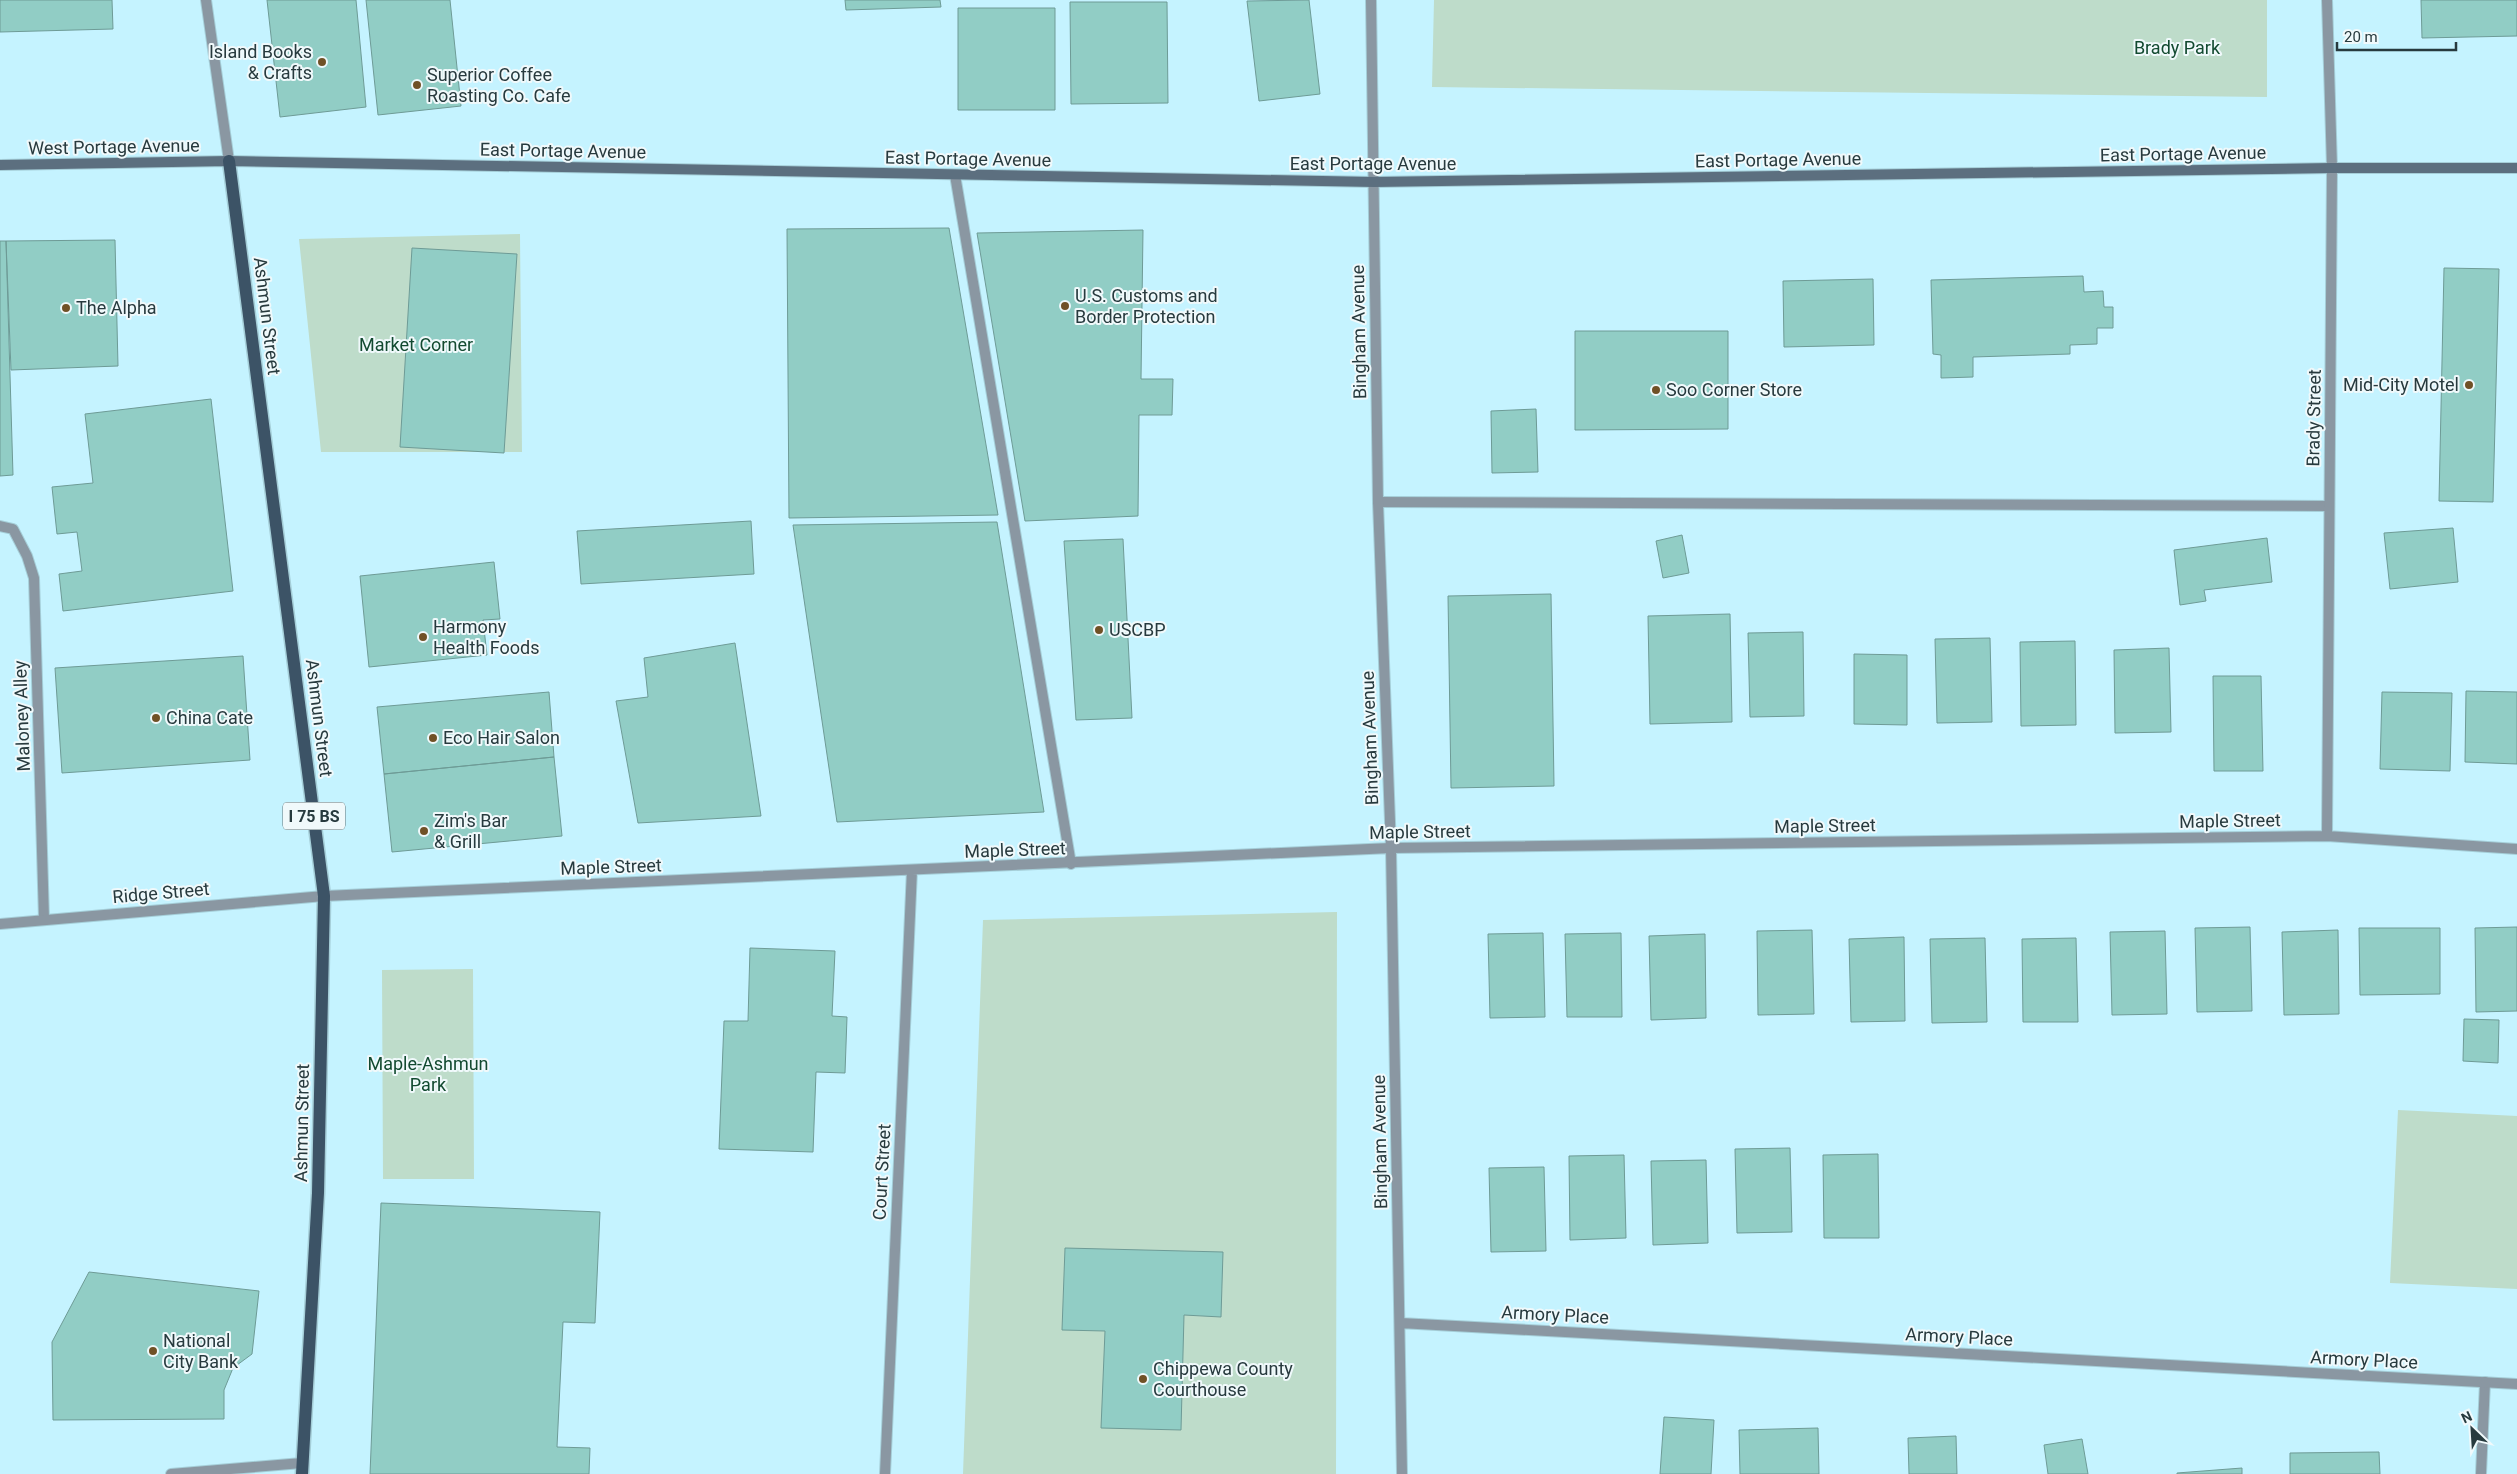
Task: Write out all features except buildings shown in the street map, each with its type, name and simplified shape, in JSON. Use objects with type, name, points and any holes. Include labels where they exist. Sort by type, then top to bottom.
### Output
[{"type":"main road","name":"West Portage Avenue","points":[[0,165],[229,162]]},
{"type":"main road","name":"East Portage Avenue","points":[[229,162],[1374,182],[2332,168],[2517,168]]},
{"type":"main road","name":"Ashmun Street","points":[[229,162],[324,896],[318,1193],[302,1468]]},
{"type":"street","name":"Ashmun Street","points":[[206,0],[229,162]]},
{"type":"street","name":"Bingham Avenue","points":[[1371,0],[1378,502],[1391,848],[1402,1474]]},
{"type":"street","name":"Brady Street","points":[[2327,0],[2332,168],[2327,836]]},
{"type":"street","points":[[955,175],[1071,864]]},
{"type":"street","points":[[1378,502],[2329,506]]},
{"type":"street","name":"Maloney Alley","points":[[0,526],[13,530],[27,556],[34,578],[44,919]]},
{"type":"street","name":"Maple Street","points":[[324,896],[1071,864],[1391,848],[2327,836],[2517,849]]},
{"type":"street","name":"Court Street","points":[[885,1474],[912,870]]},
{"type":"street","name":"Ridge Street","points":[[0,924],[324,896]]},
{"type":"street","name":"Armory Place","points":[[1400,1323],[2517,1384]]},
{"type":"street","points":[[2481,1474],[2485,1382]]},
{"type":"street","points":[[171,1474],[302,1468]]},
{"type":"green space","name":"Brady Park","points":[[1434,0],[2267,0],[2267,97],[1432,87]]},
{"type":"green space","name":"Market Corner","points":[[520,234],[522,452],[321,452],[299,239]]},
{"type":"green space","points":[[1337,912],[1336,1474],[963,1474],[983,920]]},
{"type":"green space","name":"Maple-Ashmun Park","points":[[473,969],[474,1179],[383,1179],[382,970]]},
{"type":"green space","points":[[2398,1110],[2517,1116],[2517,1289],[2390,1283]]},
{"type":"place","name":"Island Books & Crafts","points":[[322,62]]},
{"type":"place","name":"Superior Coffee Roasting Co. Cafe","points":[[417,85]]},
{"type":"place","name":"U.S. Customs and Border Protection","points":[[1065,306]]},
{"type":"place","name":"The Alpha","points":[[66,308]]},
{"type":"place","name":"Mid-City Motel","points":[[2469,385]]},
{"type":"place","name":"Soo Corner Store","points":[[1656,390]]},
{"type":"place","name":"USCBP","points":[[1099,630]]},
{"type":"place","name":"Harmony Health Foods","points":[[423,637]]},
{"type":"place","name":"China Cate","points":[[156,718]]},
{"type":"place","name":"Eco Hair Salon","points":[[433,738]]},
{"type":"place","name":"Zim's Bar & Grill","points":[[424,831]]},
{"type":"place","name":"National City Bank","points":[[153,1351]]},
{"type":"place","name":"Chippewa County Courthouse","points":[[1143,1379]]}]
